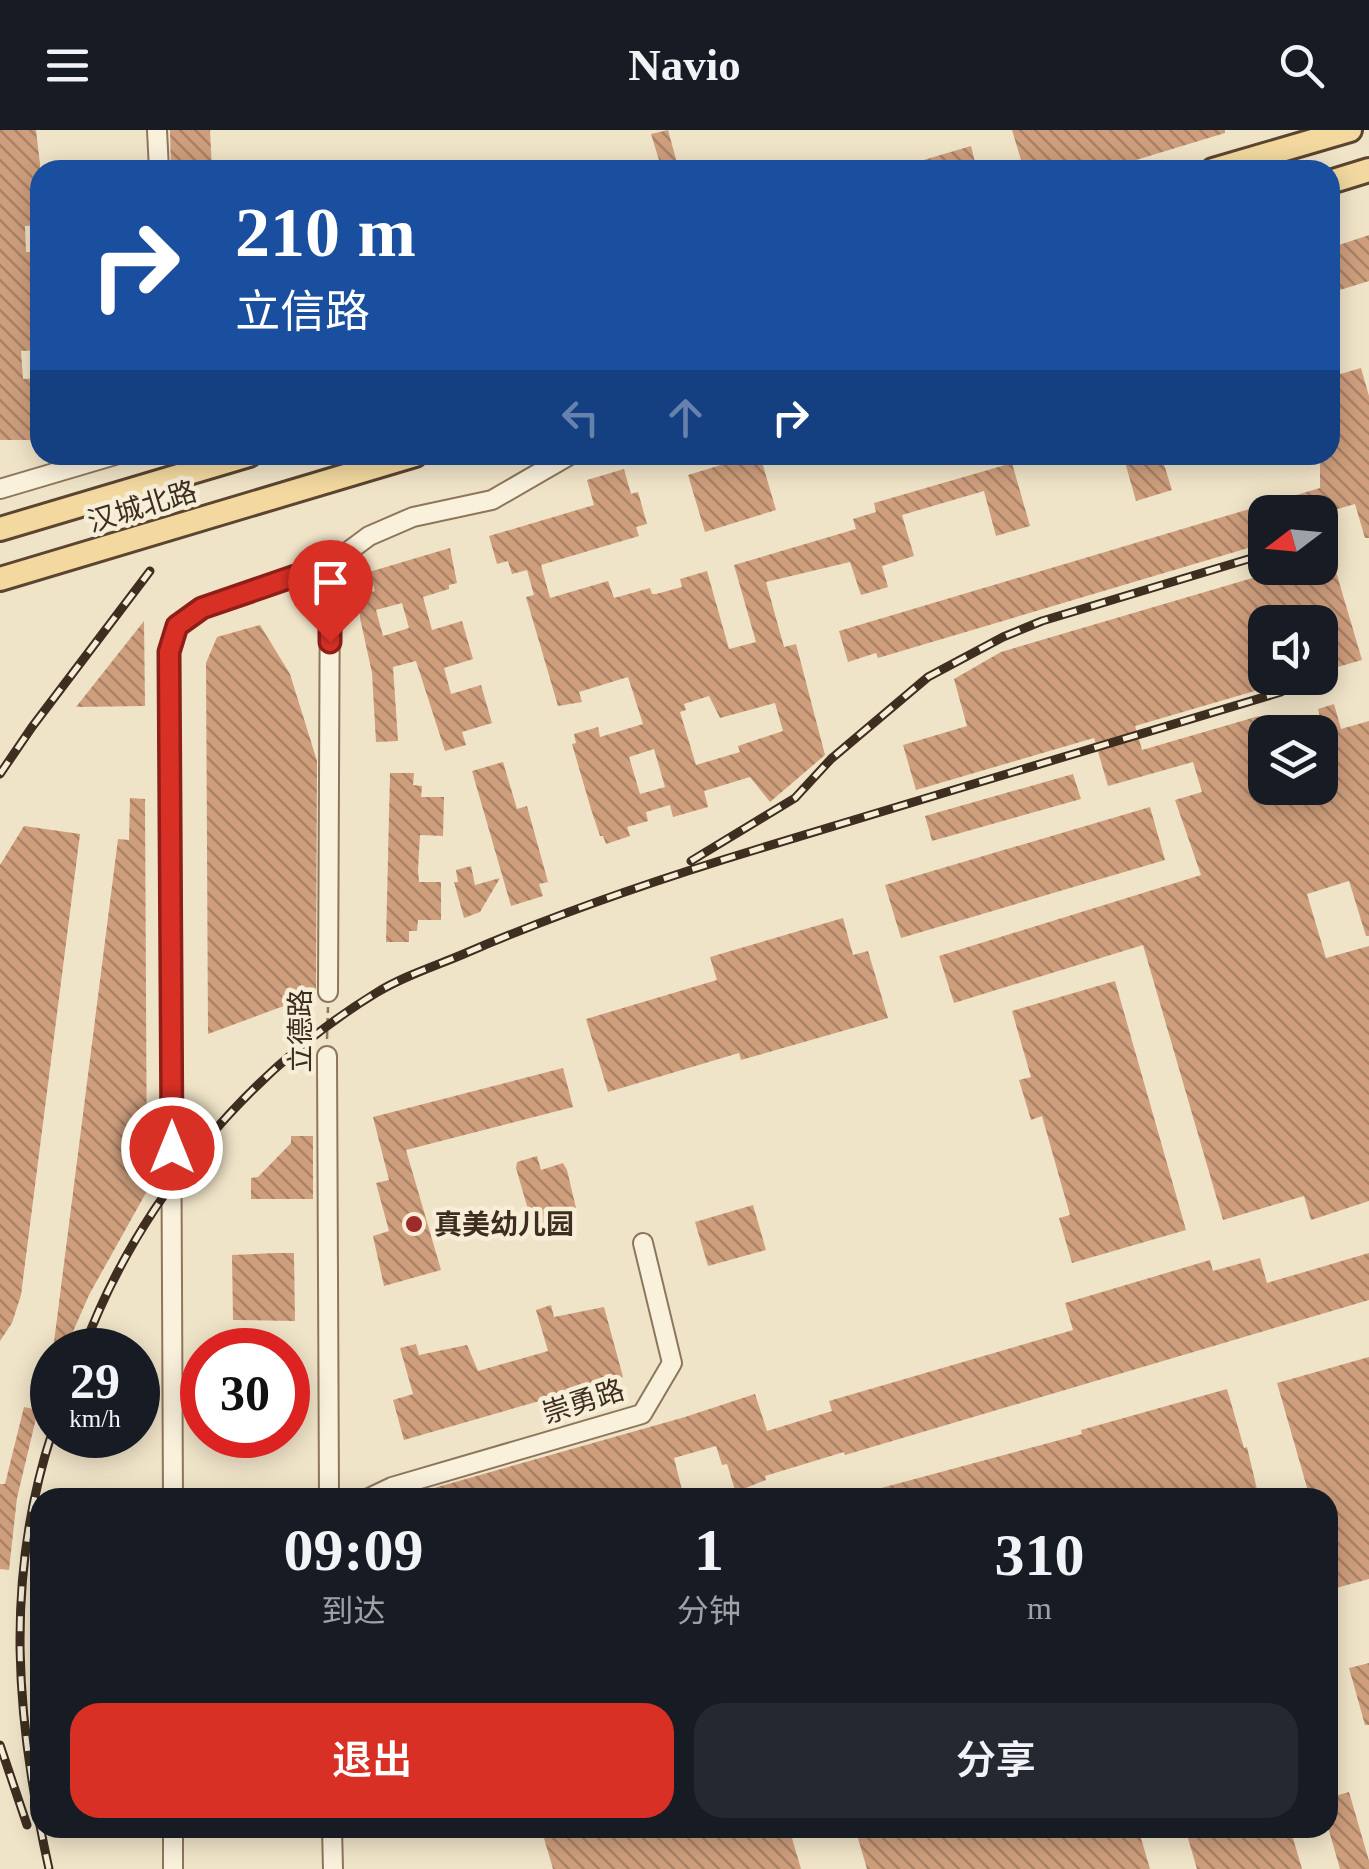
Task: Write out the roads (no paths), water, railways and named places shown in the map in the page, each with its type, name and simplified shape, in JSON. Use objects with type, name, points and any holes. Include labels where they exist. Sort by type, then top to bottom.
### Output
[{"type":"main road","points":[[1247,160],[1350,130]]},
{"type":"main road","points":[[1340,179],[1369,170]]},
{"type":"main road","name":"汉城北路","points":[[0,529],[214,465]]},
{"type":"main road","name":"汉城北路","points":[[0,579],[382,465]]},
{"type":"street","points":[[157,130],[158,160]]},
{"type":"street","points":[[0,488],[80,465]]},
{"type":"street","points":[[173,1488],[169,652],[177,626],[202,608],[330,564],[368,536],[392,525],[433,511],[492,500],[553,465]]},
{"type":"street","name":"立德路","points":[[328,992],[330,564]]},
{"type":"street","name":"立德路","points":[[327,1056],[329,1488]]},
{"type":"street","name":"崇勇路","points":[[392,1488],[642,1414],[672,1363],[643,1243]]},
{"type":"street","points":[[173,1838],[173,1869]]},
{"type":"street","points":[[332,1838],[333,1869]]},
{"type":"railway","points":[[691,861],[795,798],[831,759],[928,677],[1042,621],[1248,559]]},
{"type":"railway","points":[[0,774],[150,571]]},
{"type":"railway","points":[[92,1328],[133,1245],[200,1147],[282,1062],[328,1025],[386,987],[538,924],[684,872],[1271,695]]},
{"type":"railway","points":[[37,1488],[45,1458]]},
{"type":"railway","points":[[30,1526],[21,1597],[20,1651],[30,1765]]},
{"type":"railway","points":[[0,1745],[27,1825]]},
{"type":"railway","points":[[43,1838],[49,1869]]},
{"type":"place","name":"真美幼儿园","points":[[414,1224]]}]
